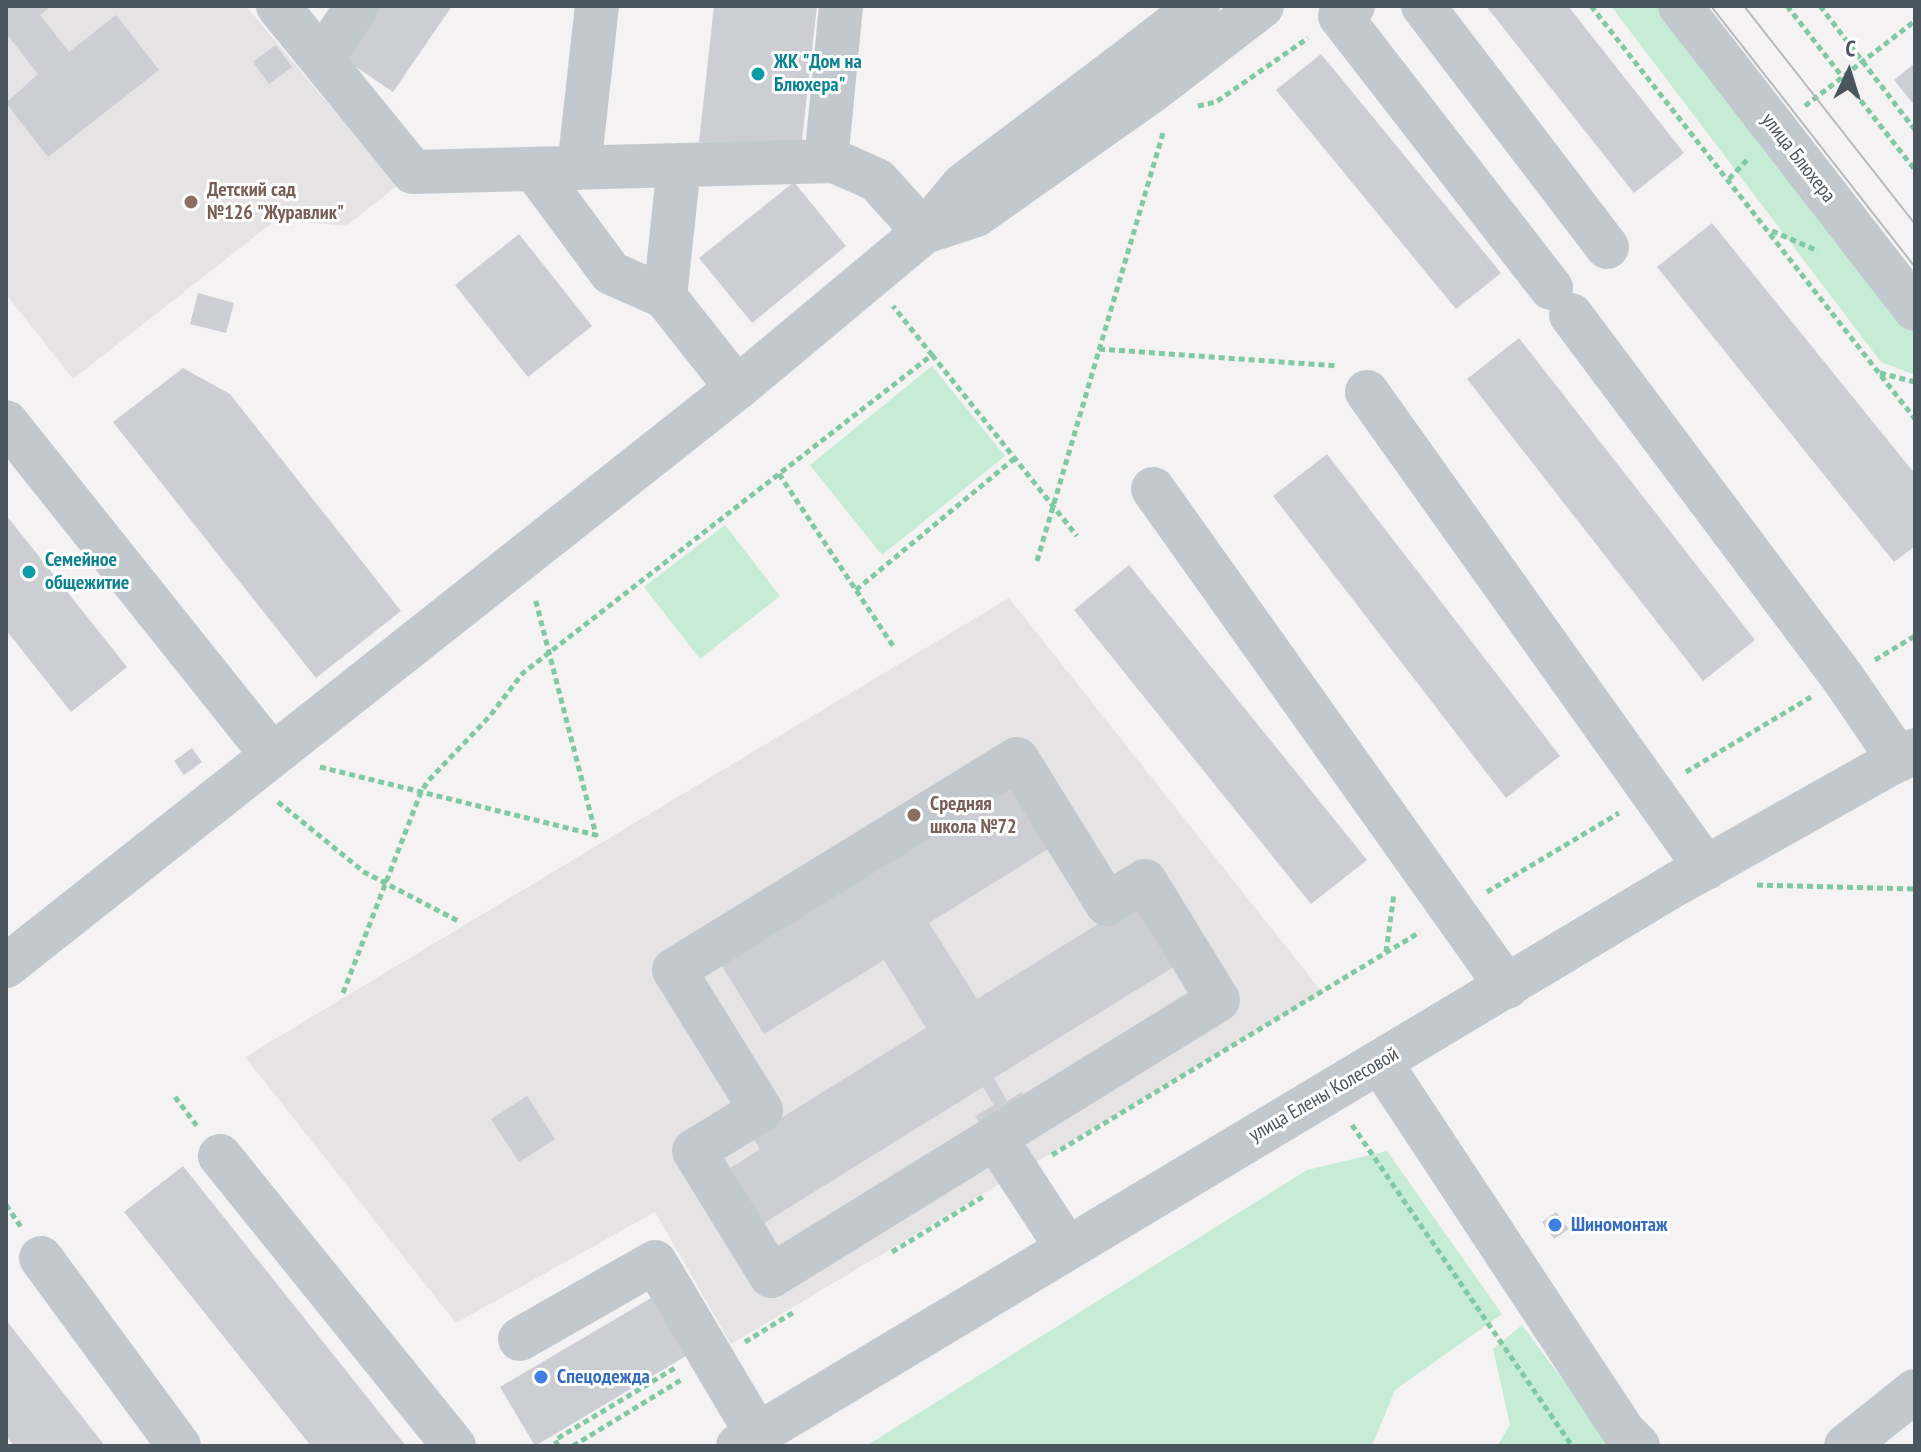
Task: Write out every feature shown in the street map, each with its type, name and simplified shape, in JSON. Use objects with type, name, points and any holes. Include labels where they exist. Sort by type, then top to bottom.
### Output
[{"type":"street","points":[[278,6],[413,172],[834,161],[877,180],[924,232]]},
{"type":"street","points":[[322,59],[357,6]]},
{"type":"street","points":[[579,168],[597,6]]},
{"type":"street","points":[[826,161],[841,6]]},
{"type":"street","points":[[1149,93],[1198,6]]},
{"type":"street","points":[[6,966],[737,388],[924,232],[976,215],[1149,93],[1262,6]]},
{"type":"street","points":[[1423,6],[1607,247]]},
{"type":"street","name":"улица Блюхера","points":[[1680,6],[1915,309]]},
{"type":"street","points":[[1346,11],[1843,678],[1907,755]]},
{"type":"street","points":[[665,297],[679,165]]},
{"type":"street","points":[[534,169],[611,273],[665,297],[737,388]]},
{"type":"street","points":[[1358,380],[1706,868]]},
{"type":"street","points":[[6,422],[259,766]]},
{"type":"street","points":[[1153,489],[1507,987]]},
{"type":"street","name":"улица Елены Колесовой","points":[[748,1440],[1328,1091],[1706,868],[1907,755]]},
{"type":"street","points":[[1017,759],[1107,904],[1145,881],[1218,1000],[995,1138],[771,1276],[694,1151],[761,1110],[674,970],[1017,759]]},
{"type":"street","points":[[1380,1062],[1624,1432],[1638,1446]]},
{"type":"street","points":[[995,1138],[1067,1248]]},
{"type":"street","points":[[220,1156],[454,1446]]},
{"type":"street","points":[[41,1258],[179,1446]]},
{"type":"street","points":[[520,1339],[655,1262],[697,1362],[748,1440]]},
{"type":"street","points":[[1846,1446],[1915,1391]]},
{"type":"path","points":[[1591,6],[1915,419]]},
{"type":"path","points":[[1787,6],[1915,170]]},
{"type":"path","points":[[1820,6],[1915,130]]},
{"type":"path","points":[[1192,108],[1216,102],[1346,11]]},
{"type":"path","points":[[1795,114],[1915,21]]},
{"type":"path","points":[[1037,561],[1099,349],[1149,93]]},
{"type":"path","points":[[869,277],[1077,536]]},
{"type":"path","points":[[1099,349],[1358,380]]},
{"type":"path","points":[[343,993],[388,884],[421,792],[523,673],[932,355]]},
{"type":"path","points":[[1879,373],[1915,382]]},
{"type":"path","points":[[856,590],[1015,458]]},
{"type":"path","points":[[779,474],[895,649]]},
{"type":"path","points":[[259,766],[421,792],[596,835],[524,556]]},
{"type":"path","points":[[886,1256],[1915,636]]},
{"type":"path","points":[[259,766],[364,872],[458,921]]},
{"type":"path","points":[[1754,885],[1915,889]]},
{"type":"path","points":[[1328,1091],[1572,1446]]},
{"type":"path","points":[[558,1446],[555,1440],[806,1304]]},
{"type":"path","points":[[573,1446],[697,1362]]},
{"type":"shaded area","name":"Детский сад №126 \"Журавлик\"","points":[[6,6],[246,6],[397,186],[346,226],[277,219],[73,379],[6,294]]},
{"type":"shaded area","name":"Средняя школа №72","points":[[1009,598],[1322,992],[731,1344],[655,1212],[456,1323],[245,1057]]},
{"type":"green space","points":[[1611,6],[1657,6],[1915,331],[1915,375],[1881,362]]},
{"type":"green space","points":[[932,366],[1005,456],[882,555],[810,465]]},
{"type":"green space","points":[[725,525],[780,596],[700,659],[644,587]]},
{"type":"green space","points":[[1387,1151],[1502,1314],[1395,1390],[1372,1446],[866,1446],[1307,1170]]},
{"type":"green space","points":[[1522,1325],[1612,1446],[1497,1446],[1510,1425],[1493,1349]]},
{"type":"building","points":[[6,6],[51,6],[40,15],[69,52],[116,15],[159,70],[48,157],[6,103],[38,74],[6,33]]},
{"type":"building","points":[[370,6],[452,6],[393,92],[337,54]]},
{"type":"building","name":"ЖК \"Дом на Блюхера\"","points":[[714,6],[817,6],[801,148],[699,142]]},
{"type":"building","points":[[1486,6],[1568,6],[1684,153],[1634,193]]},
{"type":"building","points":[[276,45],[292,67],[269,84],[253,62]]},
{"type":"building","points":[[1321,54],[1501,273],[1456,309],[1276,90]]},
{"type":"building","points":[[1915,63],[1915,106],[1894,80]]},
{"type":"building","points":[[794,182],[846,246],[752,323],[699,258]]},
{"type":"building","points":[[1712,223],[1915,474],[1915,546],[1894,562],[1657,267]]},
{"type":"building","points":[[519,234],[592,326],[528,377],[455,285]]},
{"type":"building","points":[[198,293],[234,303],[226,333],[190,324]]},
{"type":"building","points":[[1519,338],[1755,640],[1703,681],[1467,379]]},
{"type":"building","points":[[183,368],[230,394],[401,611],[316,678],[113,422]]},
{"type":"building","points":[[1327,454],[1560,756],[1506,798],[1273,496]]},
{"type":"building","name":"Семейное общежитие","points":[[6,515],[127,667],[71,712],[6,630]]},
{"type":"building","points":[[1129,565],[1367,860],[1311,904],[1074,610]]},
{"type":"building","points":[[192,748],[202,762],[184,775],[174,761]]},
{"type":"building","points":[[1009,787],[1048,849],[929,923],[977,999],[1140,898],[1180,963],[994,1078],[1007,1101],[1022,1092],[1028,1101],[983,1129],[975,1116],[994,1105],[983,1087],[764,1223],[729,1169],[760,1149],[752,1136],[926,1028],[884,960],[764,1034],[722,966]]},
{"type":"building","points":[[527,1096],[555,1139],[519,1162],[491,1119]]},
{"type":"building","points":[[183,1166],[406,1446],[311,1446],[124,1212]]},
{"type":"building","name":"Шиномонтаж","points":[[1556,1212],[1569,1229],[1554,1239],[1542,1222]]},
{"type":"building","points":[[651,1298],[686,1356],[535,1446],[500,1387]]},
{"type":"building","points":[[6,1320],[105,1446],[14,1446],[6,1436]]},
{"type":"tram line","points":[[1711,6],[1915,267]]},
{"type":"tram line","points":[[1744,6],[1915,224]]},
{"type":"place","name":"ЖК \"Дом на Блюхера\"","points":[[758,74]]},
{"type":"place","name":"Детский сад №126 \"Журавлик\"","points":[[191,202]]},
{"type":"place","name":"Семейное общежитие","points":[[29,572]]},
{"type":"place","name":"Средняя школа №72","points":[[914,815]]},
{"type":"place","name":"Шиномонтаж","points":[[1555,1225]]},
{"type":"place","name":"Спецодежда","points":[[541,1377]]}]
